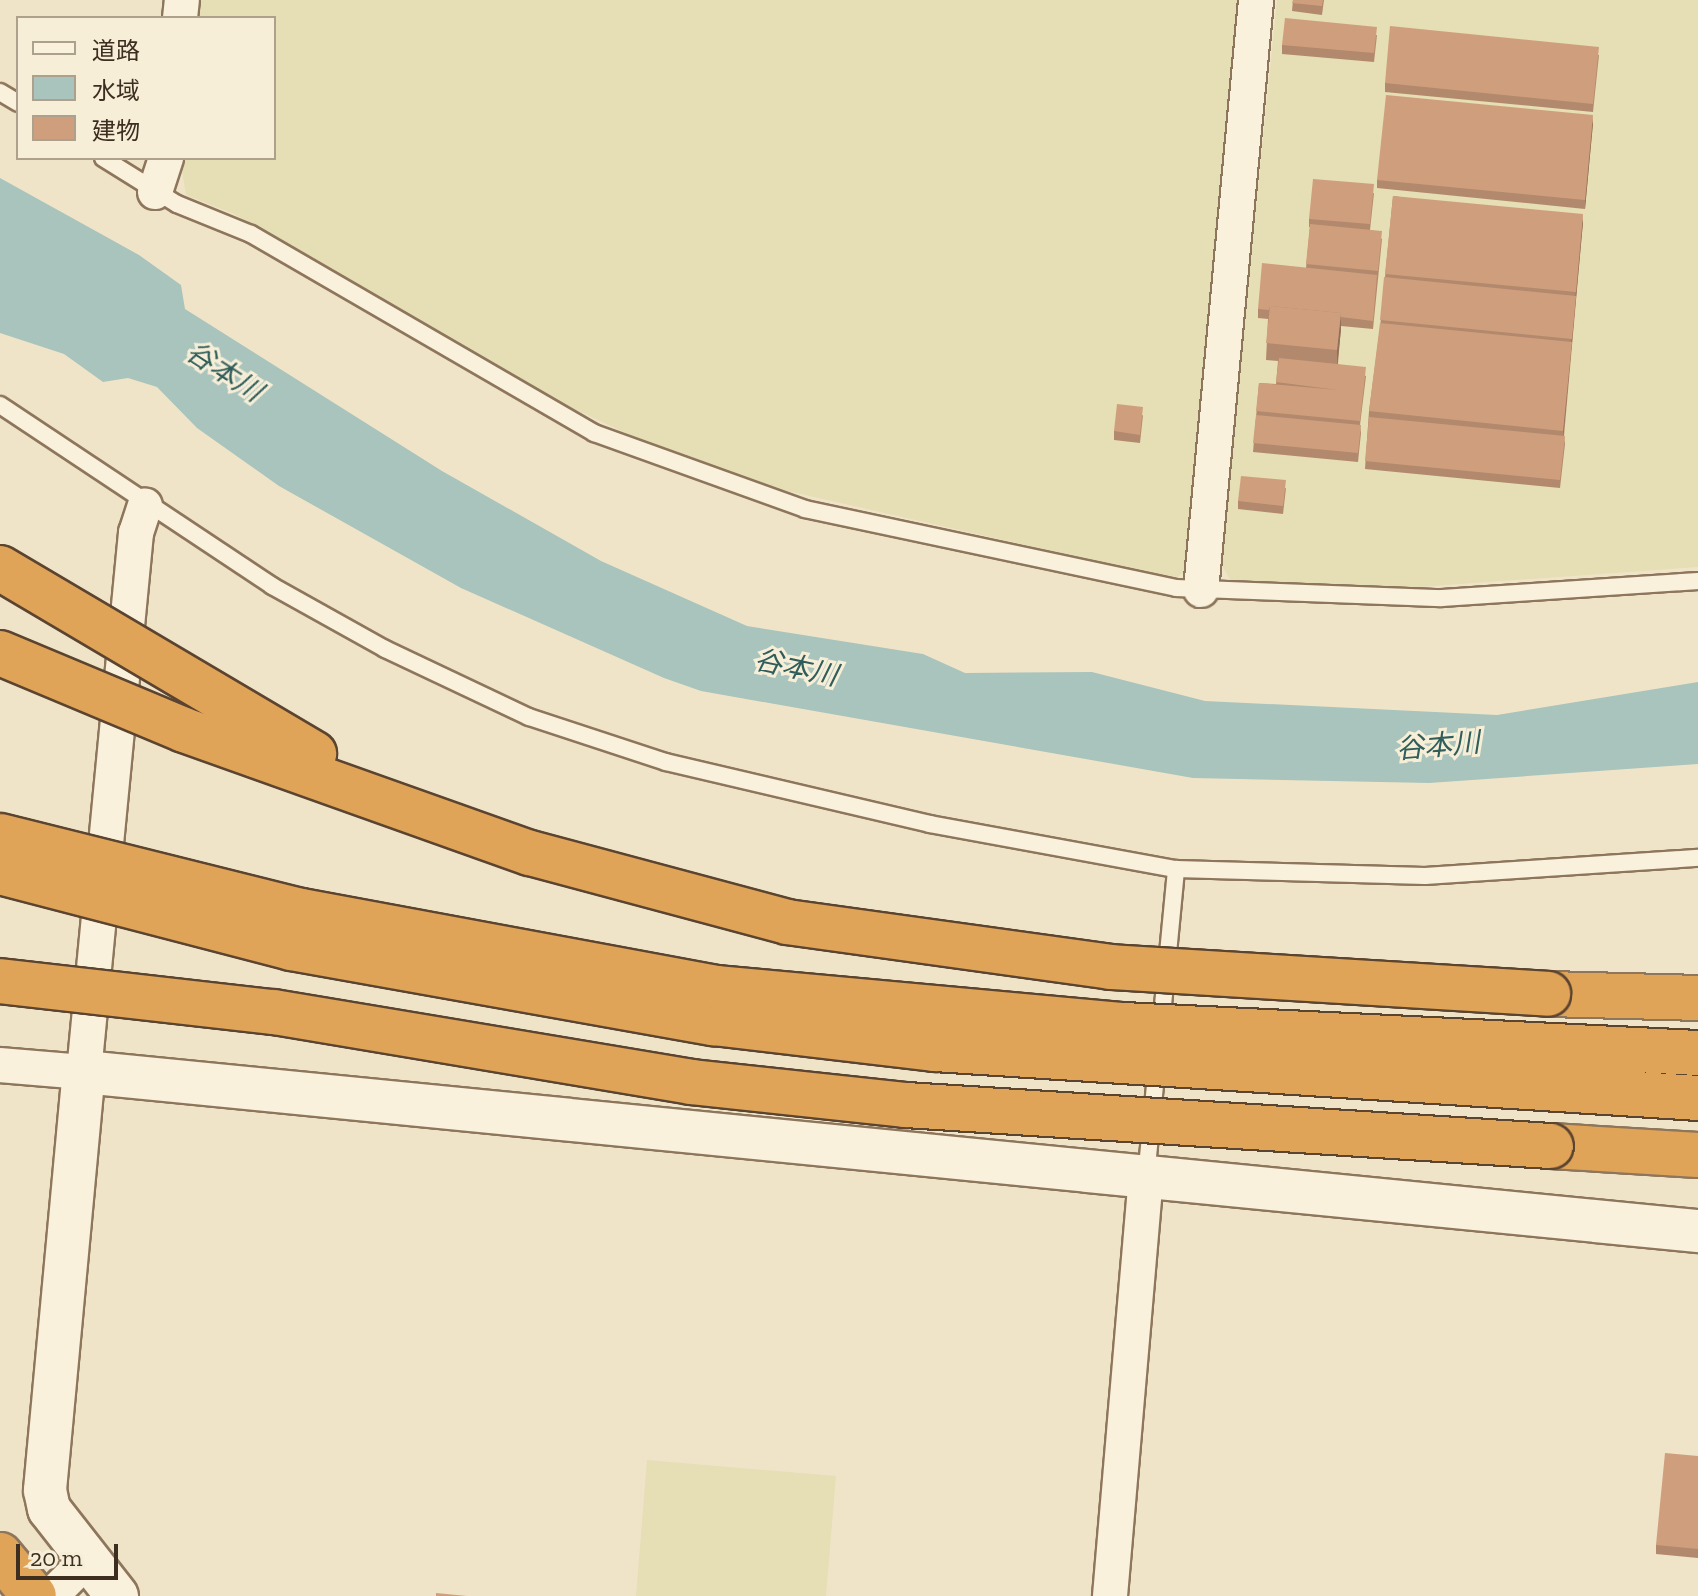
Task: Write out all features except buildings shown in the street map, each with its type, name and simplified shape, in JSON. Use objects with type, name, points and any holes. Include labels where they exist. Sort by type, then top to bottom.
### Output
[{"type":"highway","points":[[0,568],[218,703],[530,853]]},
{"type":"highway","points":[[0,653],[199,736],[530,853],[652,892],[941,947],[1110,967],[1548,994],[1698,998]]},
{"type":"highway","points":[[0,836],[315,914],[716,988],[1123,1025],[1698,1053]]},
{"type":"highway","points":[[0,872],[291,948],[714,1023],[950,1051],[1698,1098]]},
{"type":"highway","points":[[0,981],[274,1012],[691,1082],[906,1105],[1698,1155]]},
{"type":"highway","points":[[0,1555],[34,1596]]},
{"type":"street","points":[[1201,590],[1256,0]]},
{"type":"street","points":[[155,192],[165,160]]},
{"type":"street","points":[[117,1596],[49,1509],[45,1490],[136,533],[145,505]]},
{"type":"street","points":[[0,1065],[1698,1231]]},
{"type":"street","points":[[1110,1596],[1146,1179]]},
{"type":"street","points":[[51,1596],[87,1560]]},
{"type":"lane","points":[[106,160],[155,192],[251,234],[541,406],[666,464],[758,497],[930,539],[1201,590],[1442,598],[1698,581]]},
{"type":"lane","points":[[0,405],[145,505],[385,649],[594,742],[930,824],[1176,869],[1425,876],[1698,858]]},
{"type":"lane","points":[[1146,1179],[1176,869]]},
{"type":"shaded area","points":[[197,0],[1243,0],[1190,566],[1178,577],[1140,571],[748,482],[673,455],[555,400],[234,214],[186,195],[180,160],[276,160],[276,16],[196,16]]},
{"type":"shaded area","points":[[1277,0],[1698,0],[1698,567],[1404,588],[1231,581],[1220,562]]},
{"type":"shaded area","points":[[647,1460],[836,1476],[826,1596],[636,1596]]},
{"type":"water","name":"谷本川","points":[[0,178],[139,255],[181,285],[185,309],[442,471],[601,561],[747,626],[923,654],[965,673],[1092,672],[1205,701],[1497,715],[1698,682],[1698,764],[1429,783],[1193,778],[701,691],[664,678],[461,588],[279,486],[197,428],[157,387],[128,378],[103,382],[64,354],[0,333]]}]
